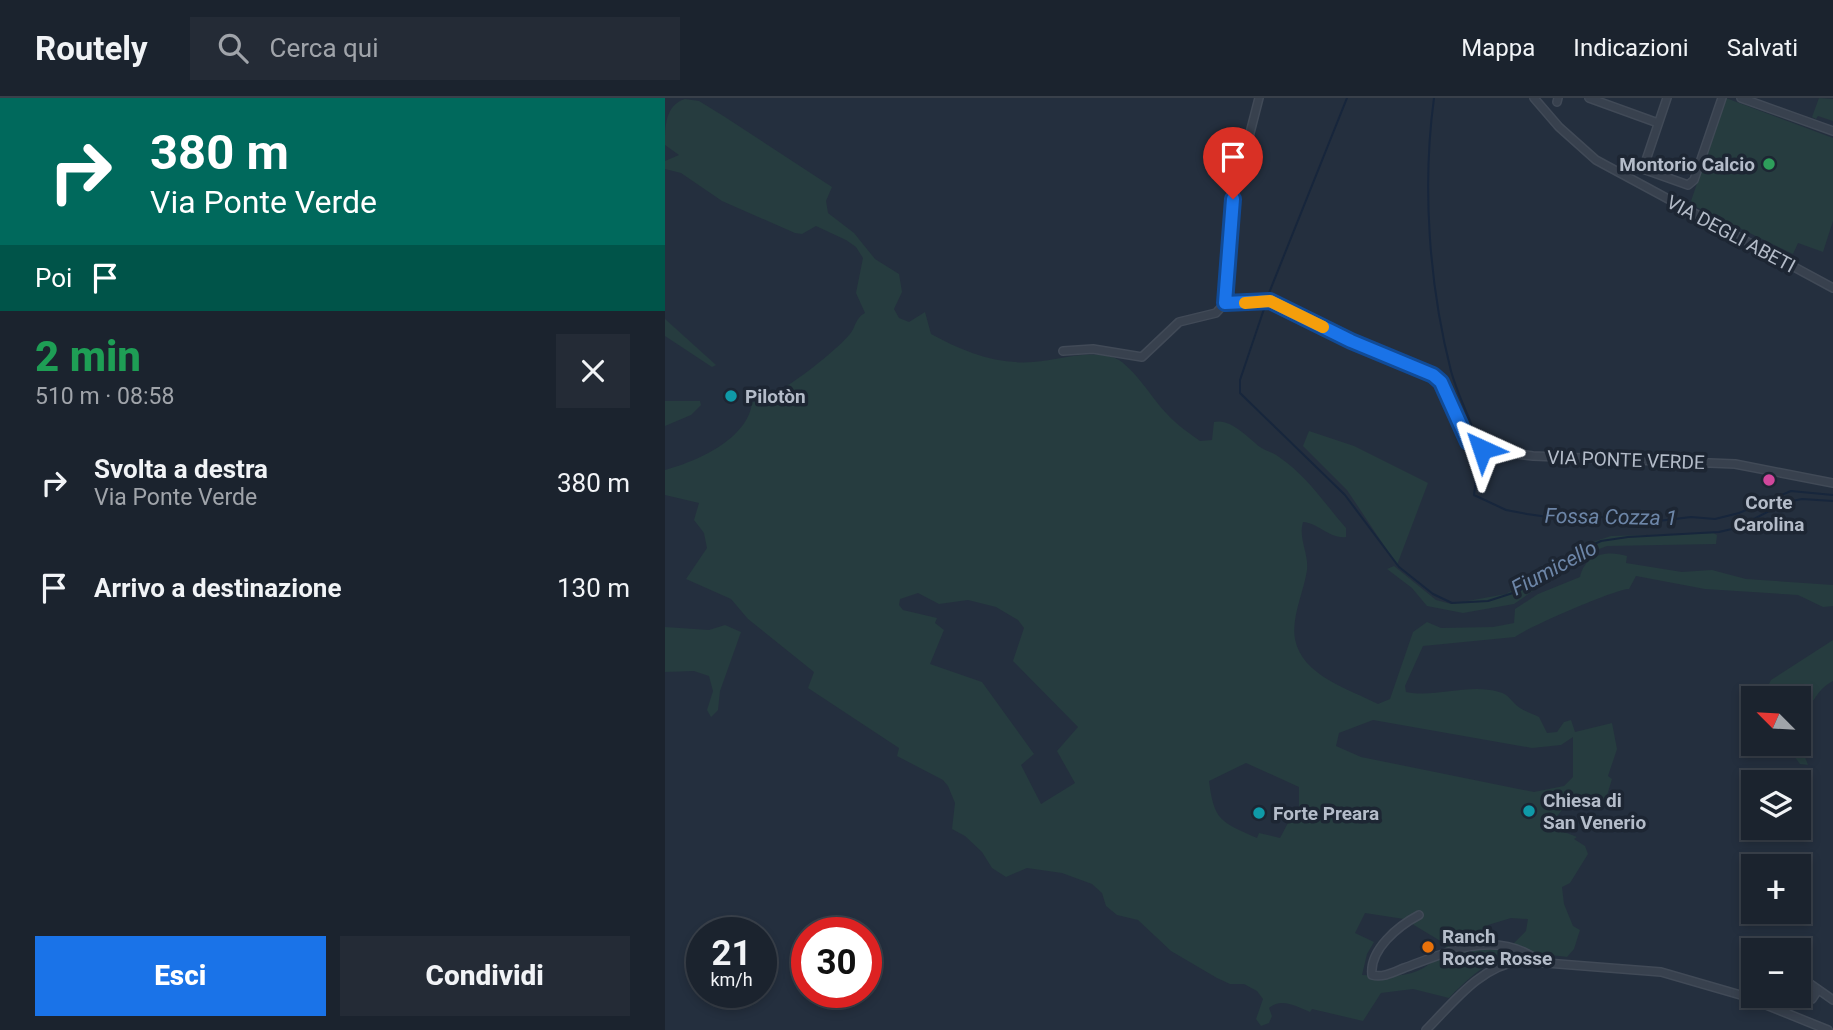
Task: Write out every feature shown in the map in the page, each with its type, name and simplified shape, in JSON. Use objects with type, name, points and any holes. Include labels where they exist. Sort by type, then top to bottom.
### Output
[{"type":"street","points":[[1225,303],[1233,199],[1259,98]]},
{"type":"street","name":"VIA DEGLI ABETI","points":[[1534,98],[1559,127],[1596,160],[1833,288]]},
{"type":"street","points":[[1589,98],[1658,122]]},
{"type":"street","points":[[1667,98],[1643,169],[1688,185],[1694,180],[1722,98]]},
{"type":"street","points":[[1741,98],[1833,131]]},
{"type":"street","name":"VIA PONTE VERDE","points":[[1063,351],[1093,349],[1142,357],[1182,320],[1216,313],[1225,303],[1270,301],[1351,341],[1433,375],[1441,382],[1468,442],[1478,449],[1533,457],[1735,464],[1833,483]]},
{"type":"street","points":[[1419,915],[1404,923],[1375,955],[1371,964],[1372,975],[1400,970],[1457,947],[1499,945],[1541,962]]},
{"type":"street","points":[[1426,1030],[1492,969],[1506,963],[1541,962],[1661,972],[1744,996],[1828,1030]]},
{"type":"street","points":[[1811,985],[1833,1000]]},
{"type":"street","points":[[1811,999],[1818,990]]},
{"type":"street","points":[[1785,1012],[1786,1008]]},
{"type":"green space","name":"Montorio Calcio","points":[[1726,98],[1833,138],[1833,221],[1823,252],[1798,243],[1793,254],[1690,204]]},
{"type":"green space","points":[[1819,98],[1833,99],[1833,121],[1818,116],[1816,119],[1812,117]]},
{"type":"green space","points":[[685,99],[699,101],[832,187],[826,201],[828,213],[854,233],[875,259],[899,274],[902,292],[894,309],[899,318],[909,322],[925,312],[931,334],[967,351],[993,359],[1020,362],[1082,355],[1112,357],[1126,366],[1171,418],[1200,441],[1212,440],[1214,422],[1227,423],[1289,464],[1307,481],[1346,528],[1346,537],[1340,537],[1303,522],[1307,570],[1294,631],[1299,652],[1307,663],[1328,680],[1378,704],[1390,699],[1413,632],[1427,622],[1441,628],[1493,627],[1514,623],[1515,609],[1538,594],[1580,577],[1587,563],[1605,554],[1627,556],[1626,563],[1682,572],[1712,570],[1746,579],[1833,585],[1833,606],[1823,607],[1798,595],[1705,589],[1636,576],[1629,589],[1572,609],[1515,637],[1423,646],[1405,686],[1406,692],[1476,689],[1499,692],[1520,708],[1539,717],[1547,733],[1557,732],[1564,722],[1571,720],[1575,732],[1612,723],[1617,749],[1608,776],[1612,779],[1604,805],[1570,800],[1549,826],[1577,837],[1574,839],[1585,846],[1588,854],[1570,883],[1562,887],[1564,904],[1573,926],[1580,930],[1574,949],[1567,957],[1530,954],[1502,958],[1477,972],[1449,998],[1413,989],[1381,993],[1363,1021],[1312,1009],[1310,1012],[1279,1003],[1269,1008],[1272,1016],[1269,1023],[1261,1026],[1256,1019],[1263,999],[1257,991],[1244,984],[1230,984],[1217,978],[1171,951],[1138,920],[1117,915],[1106,906],[1102,893],[1092,884],[1062,873],[1027,868],[1006,877],[992,868],[982,852],[965,836],[952,829],[955,803],[943,780],[897,756],[899,748],[808,688],[814,672],[748,619],[731,599],[686,579],[707,548],[704,533],[694,520],[699,503],[665,495],[665,470],[705,455],[731,438],[749,415],[752,402],[775,393],[818,364],[842,343],[859,317],[865,313],[856,293],[863,258],[856,247],[816,226],[802,234],[795,233],[722,201],[681,173],[665,169],[665,161],[679,155],[665,145],[667,118],[678,102]],"holes":[[[918,593],[939,604],[968,600],[996,607],[1018,620],[1024,628],[1013,661],[1078,727],[1057,751],[1075,783],[1041,804],[1021,765],[1034,754],[982,682],[930,664],[944,630],[935,623],[937,618],[903,610],[899,605],[900,599]],[[1373,720],[1532,748],[1561,745],[1573,737],[1573,777],[1564,786],[1534,792],[1361,757],[1336,746],[1339,733]],[[1246,763],[1299,787],[1299,822],[1289,821],[1280,838],[1259,833],[1257,838],[1245,833],[1221,818],[1214,805],[1209,781]],[[1365,913],[1404,919],[1447,945],[1429,964],[1410,974],[1362,975],[1367,954],[1374,942],[1355,933]],[[1511,918],[1528,919],[1526,931],[1511,946],[1489,941],[1491,935],[1488,925]]]},
{"type":"green space","points":[[665,319],[716,365],[712,367],[665,336]]},
{"type":"green space","points":[[665,401],[700,401],[701,405],[691,415],[665,426]]},
{"type":"green space","points":[[1309,431],[1354,446],[1428,483],[1397,565],[1347,490],[1303,446]]},
{"type":"green space","points":[[1717,535],[1716,544],[1607,546],[1586,554],[1514,604],[1463,613],[1427,606],[1412,588],[1387,569],[1394,566],[1436,600],[1451,604],[1506,594],[1587,544],[1611,536]]},
{"type":"green space","points":[[725,625],[741,632],[720,691],[718,710],[711,717],[707,710],[713,691],[709,676],[694,671],[665,672],[665,627],[709,630]]},
{"type":"green space","points":[[1833,640],[1833,681],[1819,692],[1811,704],[1811,686],[1768,686],[1771,680]]},
{"type":"green space","points":[[1794,756],[1805,756],[1808,765],[1800,764]]},
{"type":"waterway","name":"Fiumicello","points":[[1267,298],[1347,98]]},
{"type":"waterway","name":"Fossa Cozza 1","points":[[1434,98],[1428,200],[1437,304],[1451,371],[1479,447]]},
{"type":"waterway","name":"Fiumicello","points":[[1265,306],[1240,380],[1240,393],[1345,495],[1399,567],[1433,594],[1452,603],[1488,601],[1519,591],[1579,551],[1601,541],[1719,532],[1736,528],[1787,502],[1802,499],[1833,501]]},
{"type":"waterway","name":"Fossa Cozza 1","points":[[1479,453],[1474,495],[1506,510],[1548,517],[1612,517],[1650,522],[1691,517],[1715,519],[1739,513],[1791,491],[1833,495]]},
{"type":"slow traffic","points":[[1245,303],[1270,301],[1323,327]]},
{"type":"place","name":"Montorio Calcio","points":[[1769,164]]},
{"type":"place","name":"Pilotòn","points":[[731,396]]},
{"type":"place","name":"Corte Carolina","points":[[1769,480]]},
{"type":"place","name":"Chiesa di San Venerio","points":[[1529,811]]},
{"type":"place","name":"Forte Preara","points":[[1259,813]]},
{"type":"place","name":"Ranch Rocce Rosse","points":[[1428,947]]},
{"type":"route","points":[[1233,199],[1225,303],[1270,301],[1351,341],[1423,369],[1441,382],[1468,442],[1482,449]]}]
